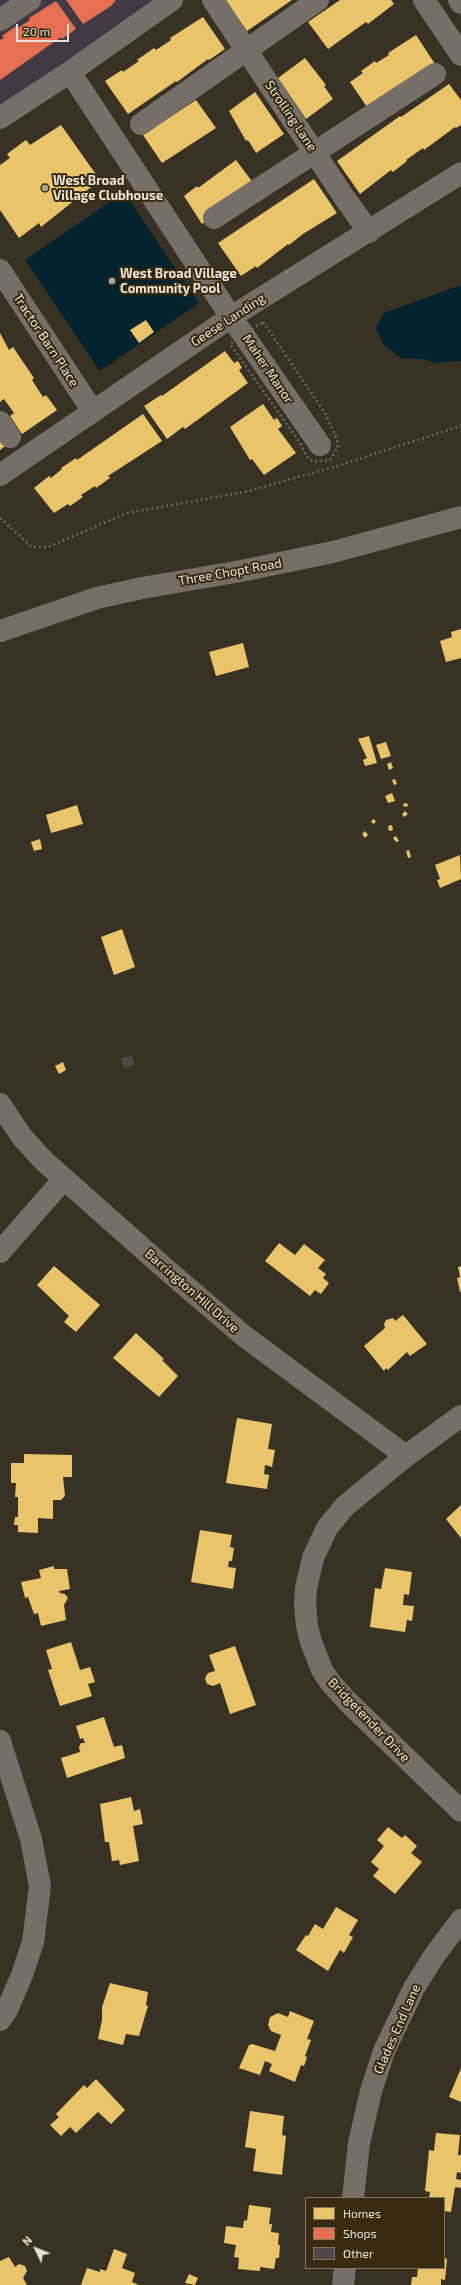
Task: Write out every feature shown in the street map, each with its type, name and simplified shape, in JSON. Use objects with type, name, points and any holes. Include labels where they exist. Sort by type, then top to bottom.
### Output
[{"type":"main road","name":"Three Chopt Road","points":[[0,631],[97,598],[142,588],[241,571],[333,552],[461,517]]},
{"type":"street","points":[[0,20],[30,0]]},
{"type":"street","points":[[0,118],[70,72],[172,0]]},
{"type":"street","name":"Strolling Lane","points":[[213,0],[316,152],[344,197],[369,232]]},
{"type":"street","points":[[141,124],[318,0]]},
{"type":"street","points":[[424,0],[461,55]]},
{"type":"street","name":"Maher Manor","points":[[70,72],[231,317],[320,445]]},
{"type":"street","points":[[214,218],[435,74]]},
{"type":"street","name":"Geese Landing","points":[[0,475],[92,410],[231,317],[461,173]]},
{"type":"street","name":"Tractor Barn Place","points":[[0,270],[92,410]]},
{"type":"street","name":"Barrington Hill Drive","points":[[0,1104],[22,1136],[64,1179],[244,1336],[406,1456]]},
{"type":"street","points":[[0,1252],[64,1179]]},
{"type":"street","name":"Bridgetender Drive","points":[[461,1416],[406,1456],[345,1506],[327,1528],[318,1544],[308,1574],[305,1600],[307,1626],[322,1670],[330,1682],[348,1702],[461,1811]]},
{"type":"street","points":[[0,1741],[30,1839],[40,1886],[33,1942],[22,1975],[7,2010],[0,2020]]},
{"type":"street","name":"Glades End Lane","points":[[353,2197],[359,2143],[371,2091],[384,2051],[414,1988],[434,1956],[461,1920]]},
{"type":"street","points":[[343,2285],[345,2269]]},
{"type":"path","points":[[0,518],[32,547],[48,547],[127,513],[245,492],[334,467],[461,426]]},
{"type":"shaded area","points":[[0,0],[172,0],[0,118]]},
{"type":"water","name":"West Broad Village Community Pool","points":[[124,192],[199,303],[100,371],[25,260]]},
{"type":"water","points":[[461,285],[461,361],[435,363],[423,359],[400,358],[383,344],[376,328],[384,313]]},
{"type":"building: Homes","points":[[225,0],[292,0],[247,31]]},
{"type":"building: Homes","points":[[340,0],[391,0],[394,4],[368,24],[366,22],[328,49],[308,22]]},
{"type":"building: Homes","points":[[203,17],[225,49],[128,114],[105,81],[122,70],[123,72],[154,48],[156,50],[171,40],[170,38]]},
{"type":"building: Homes","points":[[416,35],[435,64],[369,110],[350,82],[363,73],[361,71],[375,61],[376,63],[389,55],[388,53]]},
{"type":"building: Homes","points":[[305,58],[326,85],[324,86],[333,99],[306,119],[278,78]]},
{"type":"building: Homes","points":[[449,84],[461,100],[461,125],[456,128],[455,127],[424,150],[423,148],[406,160],[407,161],[393,172],[391,170],[360,194],[337,161],[400,116],[401,117]]},
{"type":"building: Homes","points":[[255,92],[284,134],[256,153],[248,140],[246,141],[229,111]]},
{"type":"building: Homes","points":[[196,100],[216,128],[162,163],[143,135]]},
{"type":"building: Homes","name":"West Broad Village Clubhouse","points":[[61,125],[100,180],[41,227],[39,223],[19,238],[0,210],[0,165],[10,158],[7,154],[26,140],[30,145]]},
{"type":"building: Homes","points":[[236,160],[257,188],[202,224],[184,196],[197,186],[198,188]]},
{"type":"building: Homes","points":[[314,179],[337,213],[303,234],[289,245],[288,244],[257,268],[256,266],[241,276],[218,243]]},
{"type":"building: Homes","points":[[146,320],[154,332],[139,343],[130,330]]},
{"type":"building: Homes","points":[[0,333],[9,350],[13,347],[34,378],[32,380],[43,397],[46,395],[57,410],[22,434],[10,416],[14,413],[4,399],[0,402]]},
{"type":"building: Homes","points":[[225,351],[234,363],[238,361],[242,368],[239,370],[248,383],[185,429],[183,427],[167,439],[144,406],[161,395],[162,396]]},
{"type":"building: Homes","points":[[263,404],[274,420],[277,418],[282,426],[278,429],[296,453],[264,475],[252,459],[250,460],[230,427]]},
{"type":"building: Homes","points":[[143,414],[162,441],[108,476],[110,478],[96,488],[95,486],[81,495],[83,497],[70,506],[68,504],[54,513],[34,488],[49,476],[51,478],[62,469],[61,468],[76,458],[77,460]]},
{"type":"building: Homes","points":[[0,438],[5,446],[0,450]]},
{"type":"building: Homes","points":[[461,629],[461,658],[446,662],[440,641],[452,637],[451,632]]},
{"type":"building: Homes","points":[[243,643],[249,667],[216,676],[209,652]]},
{"type":"building: Homes","points":[[369,736],[377,763],[365,766],[363,760],[367,758],[358,739]]},
{"type":"building: Homes","points":[[386,742],[391,756],[381,759],[376,745]]},
{"type":"building: Homes","points":[[391,762],[393,768],[389,770],[387,764]]},
{"type":"building: Homes","points":[[395,779],[397,784],[394,785],[392,780]]},
{"type":"building: Homes","points":[[392,793],[395,801],[388,803],[385,796]]},
{"type":"building: Homes","points":[[407,803],[408,806],[404,807],[403,804]]},
{"type":"building: Homes","points":[[77,805],[83,824],[51,833],[46,815]]},
{"type":"building: Homes","points":[[405,811],[408,814],[404,817],[402,814]]},
{"type":"building: Homes","points":[[374,819],[376,822],[373,824],[371,821]]},
{"type":"building: Homes","points":[[392,825],[393,830],[389,831],[388,826]]},
{"type":"building: Homes","points":[[365,831],[368,835],[365,838],[362,834]]},
{"type":"building: Homes","points":[[396,836],[399,841],[396,842],[393,838]]},
{"type":"building: Homes","points":[[40,839],[42,849],[34,851],[31,842]]},
{"type":"building: Homes","points":[[409,850],[411,857],[408,858],[406,851]]},
{"type":"building: Homes","points":[[460,855],[461,879],[440,888],[437,880],[440,879],[435,865]]},
{"type":"building: Homes","points":[[122,929],[135,967],[114,975],[101,937]]},
{"type":"building: Homes","points":[[63,1062],[66,1070],[59,1074],[55,1066]]},
{"type":"building: Homes","points":[[279,1243],[295,1255],[304,1244],[325,1260],[318,1268],[326,1274],[323,1278],[329,1283],[321,1294],[315,1290],[310,1296],[265,1261]]},
{"type":"building: Homes","points":[[54,1266],[100,1305],[76,1332],[64,1322],[69,1316],[37,1285]]},
{"type":"building: Homes","points":[[461,1266],[461,1277],[460,1277],[458,1267]]},
{"type":"building: Homes","points":[[461,1277],[461,1292],[460,1292],[457,1278]]},
{"type":"building: Homes","points":[[403,1315],[427,1344],[410,1356],[407,1352],[388,1370],[386,1368],[384,1371],[364,1346],[385,1328],[384,1324],[386,1320],[393,1318],[395,1321]]},
{"type":"building: Homes","points":[[136,1333],[164,1359],[162,1360],[178,1376],[159,1397],[113,1358]]},
{"type":"building: Homes","points":[[237,1418],[272,1424],[268,1449],[275,1450],[272,1467],[265,1465],[264,1474],[269,1475],[267,1489],[226,1483]]},
{"type":"building: Homes","points":[[24,1454],[72,1455],[72,1477],[63,1477],[65,1496],[61,1500],[53,1500],[53,1519],[38,1518],[38,1533],[18,1532],[18,1525],[14,1525],[15,1517],[18,1517],[18,1497],[15,1497],[16,1483],[11,1483],[11,1463],[24,1463]]},
{"type":"building: Homes","points":[[461,1505],[461,1538],[446,1519]]},
{"type":"building: Homes","points":[[200,1530],[232,1535],[230,1547],[234,1548],[232,1561],[229,1561],[228,1567],[236,1568],[233,1589],[191,1582]]},
{"type":"building: Homes","points":[[54,1566],[54,1569],[67,1569],[70,1589],[59,1591],[60,1593],[65,1594],[68,1598],[64,1605],[66,1620],[41,1626],[38,1613],[34,1614],[28,1597],[25,1598],[21,1582],[41,1578],[39,1570]]},
{"type":"building: Homes","points":[[385,1568],[412,1572],[409,1595],[404,1594],[403,1605],[414,1606],[412,1621],[407,1620],[405,1632],[370,1627],[375,1588],[381,1589]]},
{"type":"building: Homes","points":[[71,1642],[80,1670],[90,1667],[95,1682],[88,1684],[92,1696],[60,1706],[48,1670],[52,1669],[46,1650]]},
{"type":"building: Homes","points":[[235,1646],[256,1705],[230,1714],[220,1683],[213,1686],[207,1684],[205,1678],[208,1673],[215,1671],[209,1655]]},
{"type":"building: Homes","points":[[104,1717],[114,1747],[122,1745],[125,1758],[67,1778],[61,1758],[80,1752],[79,1747],[81,1743],[85,1743],[83,1738],[80,1739],[76,1726]]},
{"type":"building: Homes","points":[[131,1797],[134,1811],[140,1809],[143,1824],[133,1826],[139,1861],[120,1865],[119,1860],[112,1861],[109,1842],[105,1842],[100,1804]]},
{"type":"building: Homes","points":[[388,1827],[402,1838],[405,1835],[417,1846],[411,1853],[422,1862],[395,1894],[373,1876],[379,1869],[371,1862],[384,1846],[377,1840]]},
{"type":"building: Homes","points":[[336,1907],[358,1920],[349,1935],[353,1937],[344,1953],[340,1950],[328,1971],[296,1950],[306,1935],[308,1936],[315,1924],[323,1929]]},
{"type":"building: Homes","points":[[110,1983],[148,1992],[146,2005],[148,2006],[139,2036],[126,2034],[123,2045],[98,2039],[102,2020],[102,2007]]},
{"type":"building: Homes","points":[[290,2011],[314,2021],[307,2039],[311,2040],[305,2056],[307,2057],[304,2066],[301,2065],[295,2082],[269,2071],[272,2064],[265,2061],[260,2075],[239,2068],[249,2045],[252,2044],[275,2051],[281,2035],[271,2031],[268,2025],[270,2017],[278,2013],[288,2017]]},
{"type":"building: Homes","points":[[461,2068],[461,2102],[449,2097]]},
{"type":"building: Homes","points":[[96,2079],[125,2110],[111,2124],[98,2112],[76,2133],[70,2127],[61,2136],[50,2125],[59,2117],[56,2114],[84,2085],[87,2088]]},
{"type":"building: Homes","points":[[250,2111],[284,2116],[282,2135],[286,2136],[282,2175],[253,2171],[256,2149],[245,2147]]},
{"type":"building: Homes","points":[[436,2133],[460,2135],[458,2155],[461,2155],[461,2173],[457,2172],[456,2179],[461,2180],[461,2188],[455,2187],[451,2212],[445,2211],[445,2197],[429,2197],[430,2192],[425,2191],[429,2150],[434,2151]]},
{"type":"building: Homes","points":[[249,2205],[271,2208],[269,2224],[272,2224],[271,2232],[279,2233],[278,2245],[280,2245],[279,2258],[276,2258],[274,2269],[260,2267],[260,2271],[238,2269],[239,2258],[234,2257],[236,2245],[224,2243],[226,2226],[243,2228],[244,2220],[247,2221]]},
{"type":"building: Homes","points":[[114,2249],[127,2254],[122,2268],[135,2273],[132,2282],[139,2285],[81,2285],[87,2268],[100,2272],[100,2269],[106,2271]]},
{"type":"building: Homes","points":[[9,2257],[15,2267],[19,2264],[25,2266],[27,2271],[23,2278],[27,2285],[0,2285],[0,2261]]},
{"type":"building: Homes","points":[[445,2258],[447,2259],[445,2280],[441,2279],[441,2285],[411,2285],[412,2277],[417,2277],[418,2269],[445,2269]]},
{"type":"building: Homes","points":[[189,2274],[198,2278],[195,2285],[185,2283]]},
{"type":"building: Shops","points":[[66,0],[116,0],[111,6],[83,24]]},
{"type":"building: Shops","points":[[56,1],[76,29],[62,39],[61,37],[0,80],[0,40],[4,38],[2,36],[16,26],[18,28],[30,20],[29,18]]},
{"type":"building: Other","points":[[132,1056],[134,1065],[124,1068],[121,1058]]},
{"type":"place","name":"West Broad Village Clubhouse","points":[[45,188]]},
{"type":"place","name":"West Broad Village Community Pool","points":[[112,281]]}]
